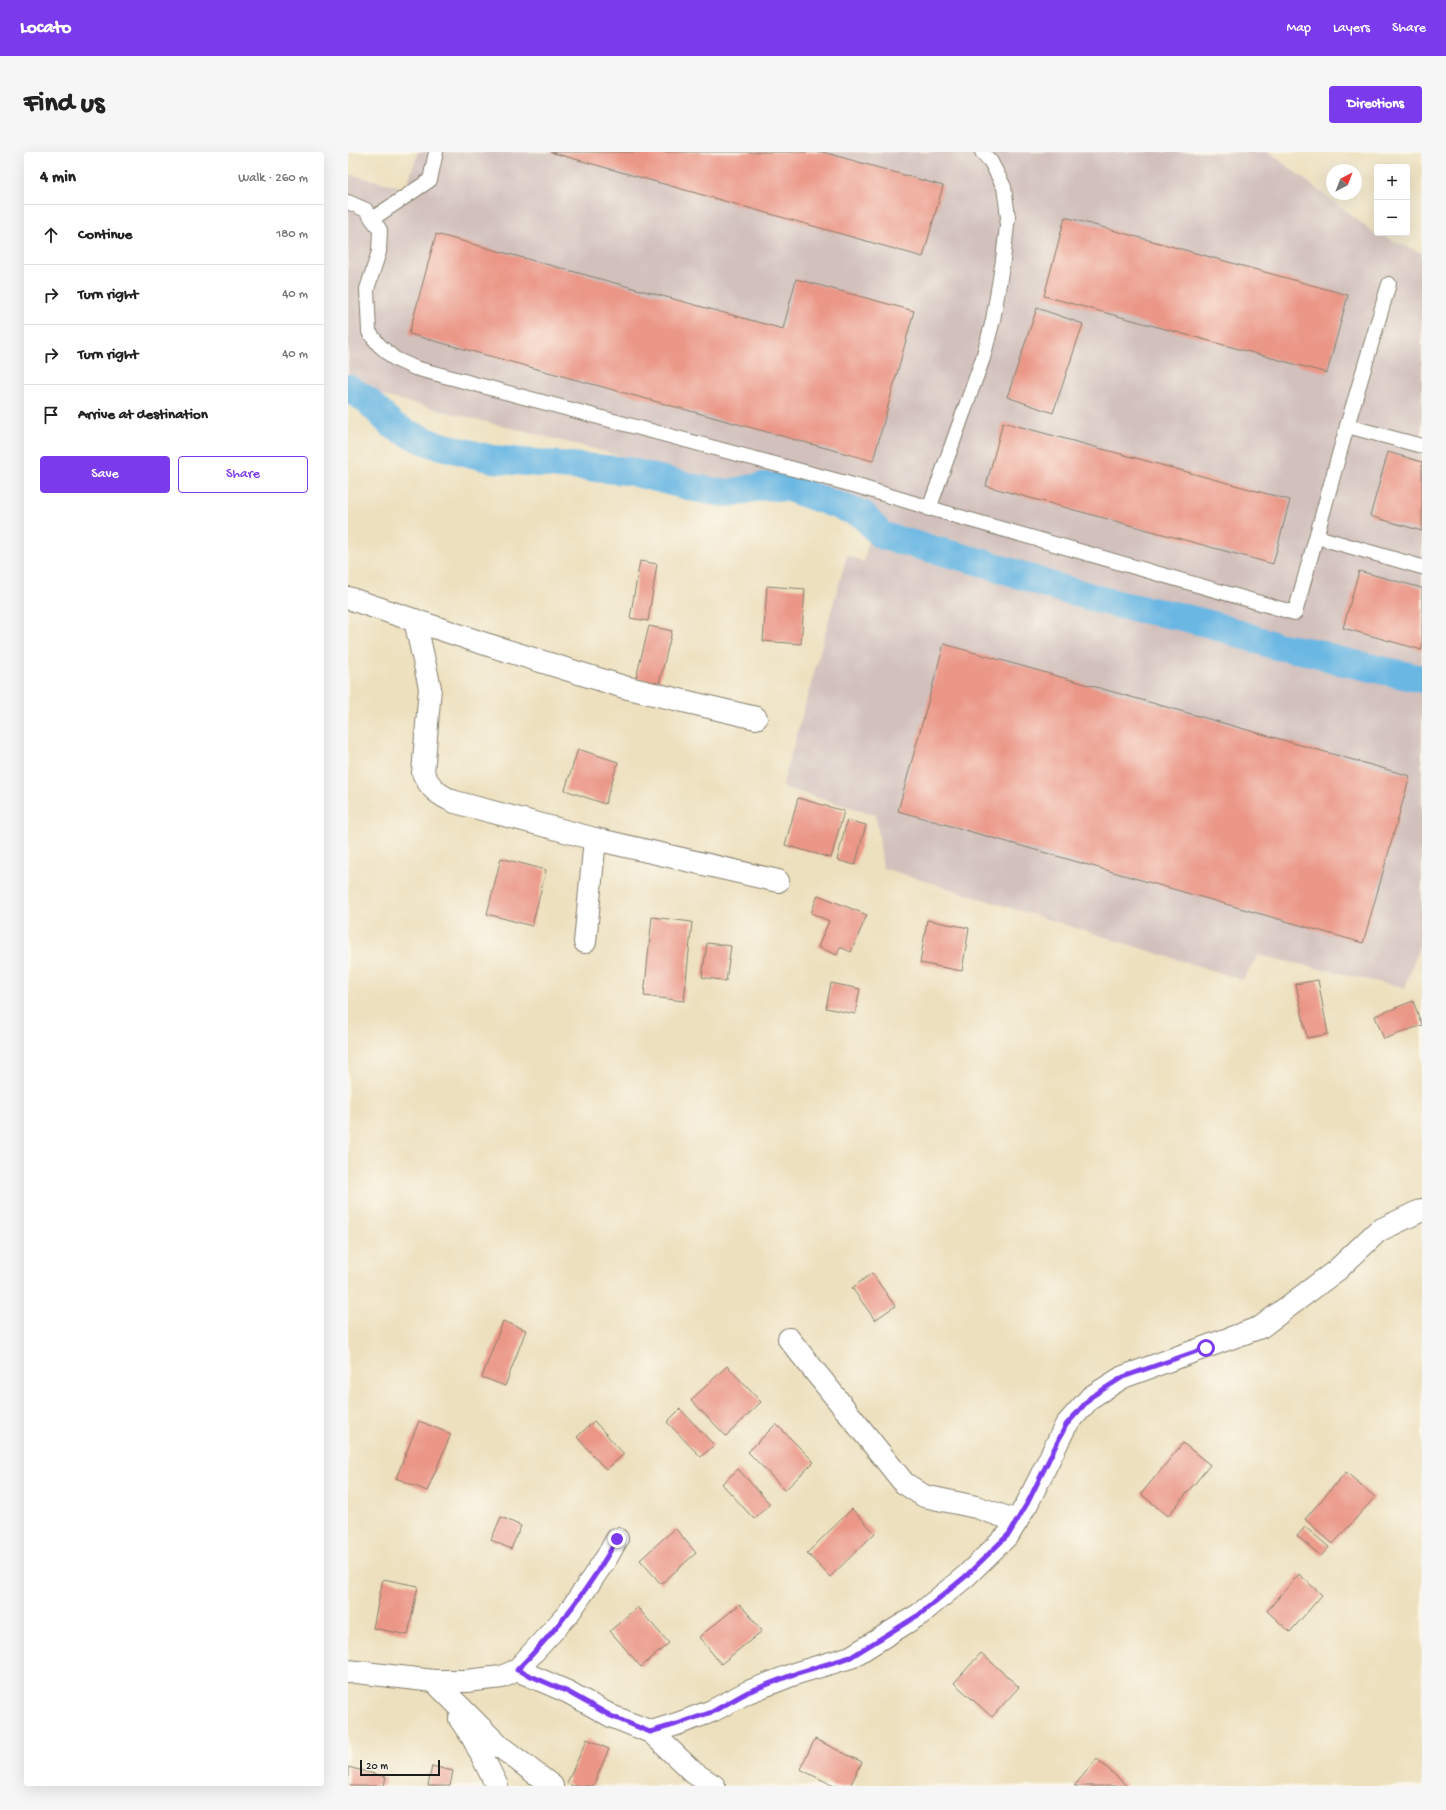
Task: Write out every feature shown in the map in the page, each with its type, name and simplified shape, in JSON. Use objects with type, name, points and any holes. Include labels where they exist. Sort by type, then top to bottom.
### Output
[{"type":"street","points":[[348,598],[479,642],[624,687],[756,718]]},
{"type":"street","points":[[415,620],[430,688],[423,773],[429,784],[440,796],[455,802],[595,839],[778,881]]},
{"type":"street","points":[[585,942],[595,839]]},
{"type":"street","points":[[650,1732],[712,1712],[748,1692],[790,1676],[851,1657],[920,1614],[966,1576],[1009,1534],[1035,1489],[1066,1425],[1091,1397],[1123,1377],[1261,1327],[1337,1270],[1378,1231],[1422,1210]]},
{"type":"street","points":[[789,1339],[904,1483],[924,1496],[976,1507],[1017,1521]]},
{"type":"street","points":[[348,1671],[434,1681],[502,1677],[517,1670],[568,1614],[607,1557],[617,1539]]},
{"type":"street","points":[[517,1670],[568,1692],[611,1716],[650,1732],[694,1773],[714,1786]]},
{"type":"street","points":[[434,1681],[472,1738],[497,1786]]},
{"type":"street","points":[[434,1681],[498,1745],[552,1786]]},
{"type":"lane","points":[[372,219],[430,180],[436,152]]},
{"type":"lane","points":[[929,508],[983,358],[993,320],[1001,273],[1006,238],[1007,201],[1000,175],[982,152]]},
{"type":"lane","points":[[348,202],[366,210],[380,230],[379,252],[367,289],[369,332],[379,345],[395,359],[415,368],[850,484],[1295,613],[1347,426],[1389,284]]},
{"type":"lane","points":[[1347,426],[1422,446]]},
{"type":"lane","points":[[1317,537],[1422,567]]},
{"type":"shaded area","points":[[418,152],[1269,152],[1326,196],[1326,200],[1331,200],[1374,232],[1374,236],[1382,236],[1422,253],[1422,937],[1405,988],[1258,955],[1243,980],[883,868],[876,815],[782,787],[847,555],[864,562],[869,534],[862,524],[851,514],[372,393],[348,374],[348,174],[406,188]]},
{"type":"building","points":[[550,152],[823,152],[943,186],[923,257]]},
{"type":"building","points":[[1065,217],[1348,295],[1327,373],[1044,296]]},
{"type":"building","points":[[436,234],[783,329],[796,279],[914,311],[873,461],[409,334]]},
{"type":"building","points":[[1037,308],[1083,324],[1053,413],[1007,397]]},
{"type":"building","points":[[1003,422],[1290,500],[1273,564],[986,486]]},
{"type":"building","points":[[1388,452],[1422,462],[1422,531],[1370,516]]},
{"type":"building","points":[[640,561],[657,564],[648,621],[630,618]]},
{"type":"building","points":[[1359,571],[1422,588],[1422,650],[1343,628]]},
{"type":"building","points":[[767,586],[805,589],[801,644],[763,641]]},
{"type":"building","points":[[649,626],[672,631],[659,684],[636,678]]},
{"type":"building","points":[[944,644],[1410,776],[1363,943],[898,811]]},
{"type":"building","points":[[578,749],[618,762],[605,804],[565,790]]},
{"type":"building","points":[[798,798],[844,811],[831,858],[785,845]]},
{"type":"building","points":[[847,820],[866,825],[855,865],[837,860]]},
{"type":"building","points":[[501,858],[546,870],[532,926],[487,914]]},
{"type":"building","points":[[818,895],[867,915],[851,952],[840,947],[837,955],[818,947],[829,921],[811,913]]},
{"type":"building","points":[[652,917],[692,922],[684,1001],[644,996]]},
{"type":"building","points":[[927,920],[969,928],[962,971],[920,963]]},
{"type":"building","points":[[707,943],[731,946],[726,981],[702,977]]},
{"type":"building","points":[[1318,980],[1328,1034],[1307,1038],[1296,984]]},
{"type":"building","points":[[831,983],[860,989],[855,1014],[826,1008]]},
{"type":"building","points":[[1413,1001],[1422,1025],[1384,1039],[1375,1016]]},
{"type":"building","points":[[872,1273],[895,1306],[875,1320],[852,1288]]},
{"type":"building","points":[[503,1321],[526,1330],[505,1386],[482,1377]]},
{"type":"building","points":[[727,1366],[761,1402],[726,1436],[691,1400]]},
{"type":"building","points":[[680,1409],[714,1445],[701,1457],[667,1422]]},
{"type":"building","points":[[419,1421],[451,1434],[427,1491],[396,1478]]},
{"type":"building","points":[[594,1421],[624,1454],[606,1470],[577,1437]]},
{"type":"building","points":[[776,1424],[814,1462],[785,1490],[748,1452]]},
{"type":"building","points":[[1183,1443],[1210,1465],[1168,1516],[1141,1494]]},
{"type":"building","points":[[738,1469],[770,1504],[754,1519],[722,1484]]},
{"type":"building","points":[[1346,1472],[1375,1497],[1333,1544],[1305,1519]]},
{"type":"building","points":[[852,1509],[875,1533],[830,1577],[807,1553]]},
{"type":"building","points":[[501,1517],[521,1526],[511,1549],[491,1540]]},
{"type":"building","points":[[1305,1527],[1329,1547],[1321,1556],[1297,1536]]},
{"type":"building","points":[[675,1528],[696,1553],[661,1584],[640,1560]]},
{"type":"building","points":[[1299,1574],[1322,1595],[1290,1632],[1267,1611]]},
{"type":"building","points":[[383,1579],[418,1586],[408,1635],[373,1628]]},
{"type":"building","points":[[740,1604],[762,1631],[721,1664],[699,1637]]},
{"type":"building","points":[[637,1607],[669,1643],[641,1667],[610,1631]]},
{"type":"building","points":[[981,1653],[1019,1687],[992,1717],[954,1683]]},
{"type":"building","points":[[587,1739],[609,1749],[593,1786],[573,1786],[567,1783]]},
{"type":"building","points":[[815,1739],[862,1762],[850,1786],[834,1786],[800,1769]]},
{"type":"building","points":[[1097,1759],[1127,1786],[1074,1786]]},
{"type":"building","points":[[432,1766],[453,1771],[450,1786],[428,1786]]},
{"type":"building","points":[[348,1767],[386,1777],[384,1786],[348,1786]]},
{"type":"waterway","points":[[348,388],[367,400],[392,425],[433,444],[492,459],[628,471],[717,492],[729,493],[764,486],[789,488],[862,514],[881,535],[890,538],[988,564],[1052,586],[1120,605],[1178,616],[1210,624],[1276,646],[1317,653],[1336,660],[1422,679]]},
{"type":"route","points":[[617,1539],[586,1590],[568,1614],[517,1670],[568,1692],[611,1716],[650,1732],[712,1712],[748,1692],[797,1673],[851,1657],[920,1614],[966,1576],[1009,1534],[1028,1502],[1066,1425],[1091,1397],[1123,1377],[1206,1348]]}]
